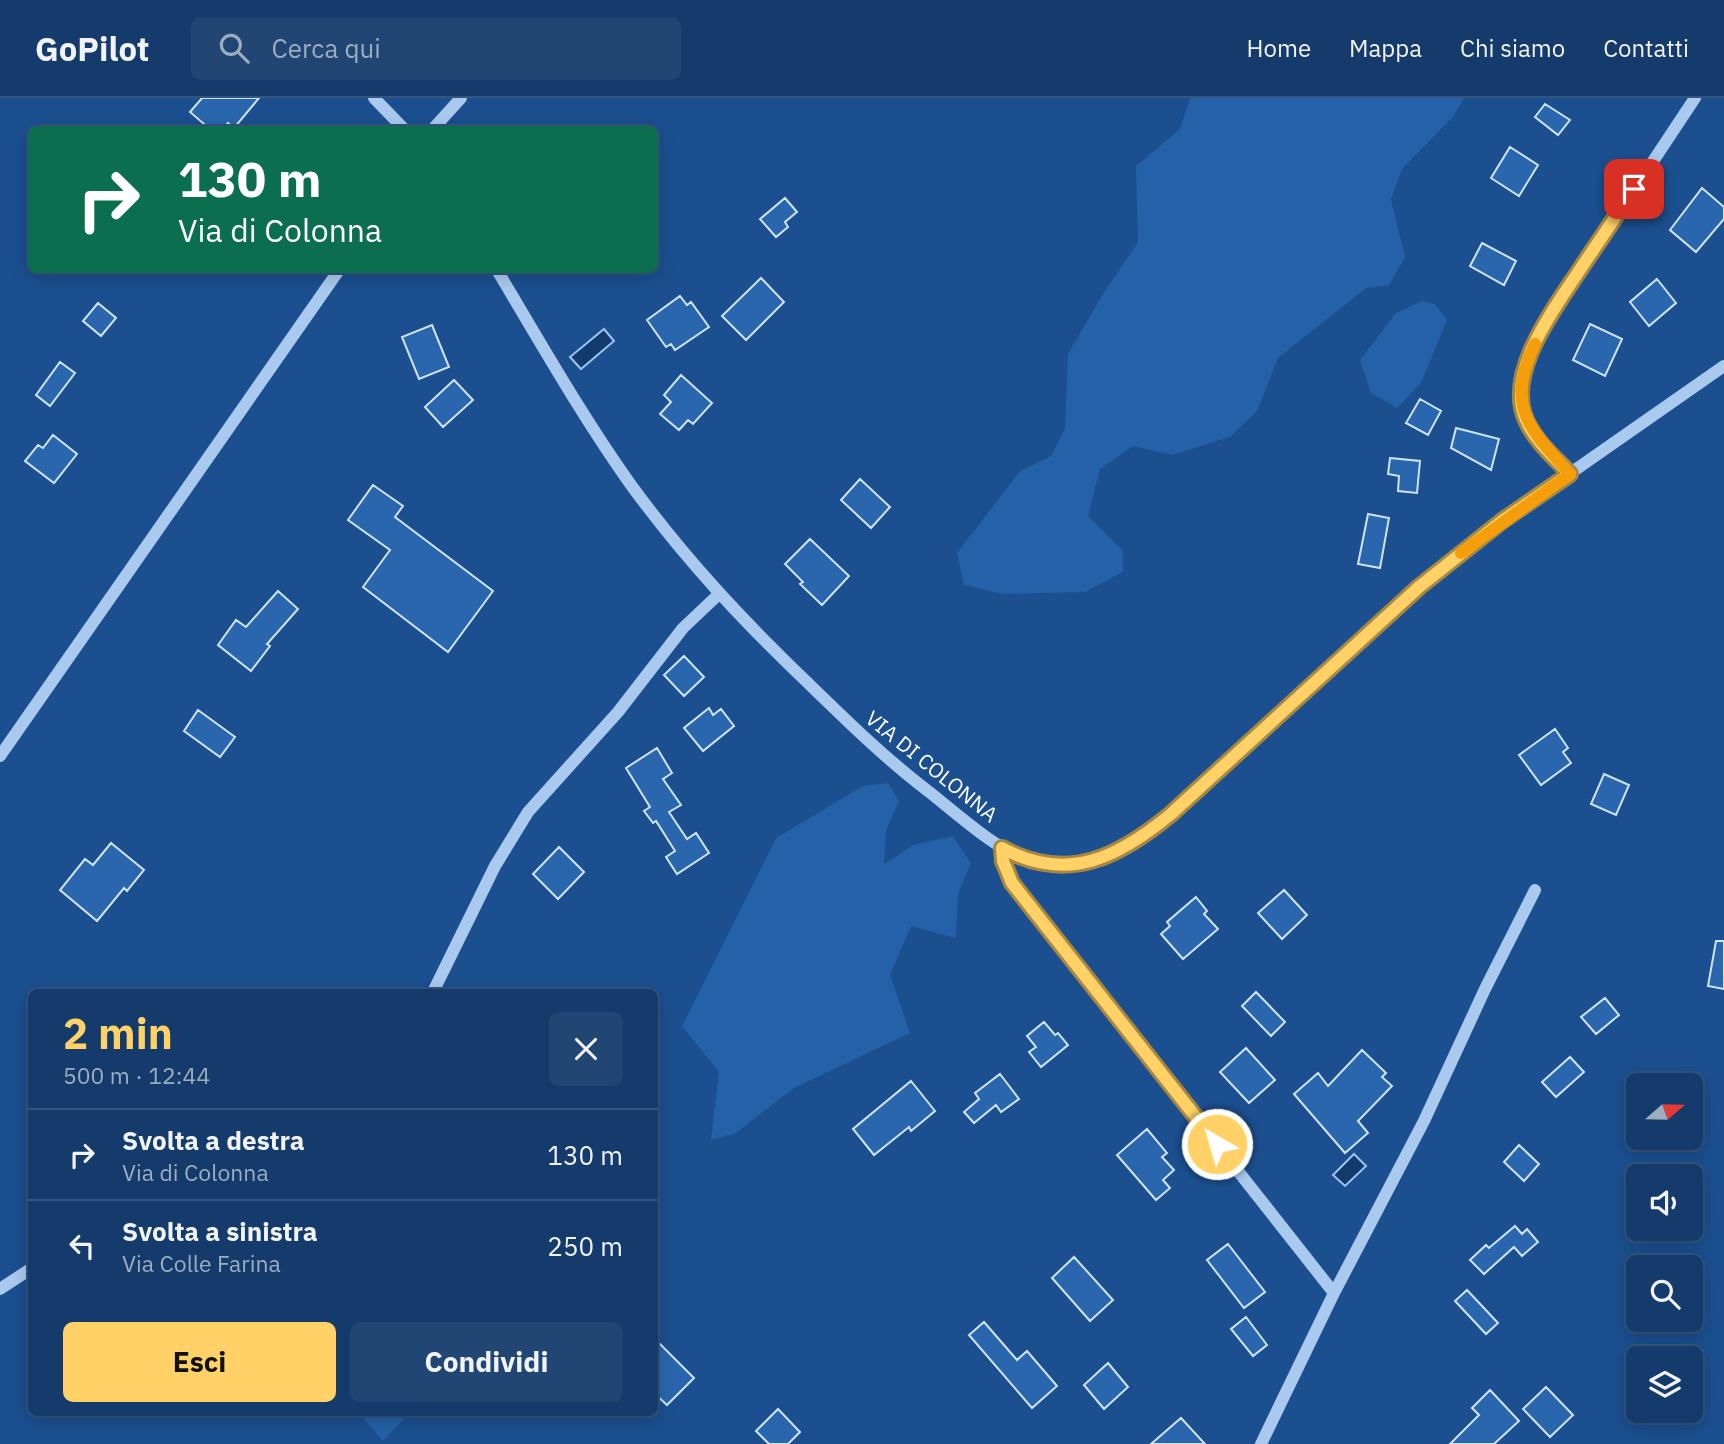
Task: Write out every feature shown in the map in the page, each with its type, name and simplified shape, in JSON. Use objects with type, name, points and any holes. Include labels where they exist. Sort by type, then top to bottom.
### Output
[{"type":"street","points":[[374,98],[401,126]]},
{"type":"street","points":[[436,126],[461,98]]},
{"type":"street","points":[[1570,474],[1541,442],[1525,419],[1521,393],[1529,357],[1549,318],[1695,98]]},
{"type":"street","points":[[0,756],[337,273]]},
{"type":"street","name":"VIA DI COLONNA","points":[[499,273],[614,459],[676,545],[719,594],[878,750],[1002,848],[1028,860],[1057,863],[1097,860],[1129,846],[1171,814],[1413,592],[1502,521],[1724,366]]},
{"type":"street","points":[[434,989],[483,889],[528,812],[618,712],[683,628],[719,594]]},
{"type":"street","points":[[1002,848],[1003,861],[1012,883],[1334,1293]]},
{"type":"street","points":[[1261,1444],[1334,1293],[1415,1139],[1535,890]]},
{"type":"street","points":[[0,1289],[28,1271]]},
{"type":"shaded area","points":[[1190,98],[1464,98],[1453,117],[1402,169],[1391,200],[1405,257],[1389,285],[1366,288],[1278,358],[1257,411],[1230,437],[1172,455],[1133,446],[1100,469],[1088,516],[1123,551],[1123,572],[1085,592],[1003,594],[964,585],[957,553],[1020,471],[1051,456],[1065,428],[1068,354],[1103,294],[1138,242],[1136,166],[1180,129]]},
{"type":"shaded area","points":[[1422,301],[1435,304],[1447,320],[1421,383],[1397,408],[1371,393],[1360,360],[1396,313]]},
{"type":"shaded area","points":[[604,329],[614,341],[581,369],[570,357]]},
{"type":"shaded area","points":[[888,783],[899,801],[886,831],[884,864],[913,845],[953,836],[971,863],[958,894],[956,938],[911,926],[890,975],[910,1033],[794,1088],[736,1133],[711,1140],[719,1072],[682,1026],[776,838],[863,786]]},
{"type":"shaded area","points":[[1354,1154],[1366,1166],[1345,1186],[1333,1175]]},
{"type":"shaded area","points":[[361,1416],[406,1416],[383,1441]]},
{"type":"building","points":[[202,98],[259,98],[236,126],[228,123],[226,126],[206,126],[190,112]]},
{"type":"building","points":[[1545,104],[1570,120],[1558,135],[1535,117]]},
{"type":"building","points":[[1510,147],[1538,165],[1519,196],[1491,178]]},
{"type":"building","points":[[1702,188],[1724,207],[1724,219],[1696,252],[1670,230]]},
{"type":"building","points":[[785,198],[797,212],[785,222],[788,227],[776,237],[760,219]]},
{"type":"building","points":[[1482,243],[1516,261],[1504,285],[1470,266]]},
{"type":"building","points":[[761,278],[784,302],[746,340],[722,316]]},
{"type":"building","points":[[1657,279],[1676,303],[1649,326],[1630,302]]},
{"type":"building","points":[[680,296],[687,305],[691,302],[709,327],[675,350],[671,344],[666,347],[647,320]]},
{"type":"building","points":[[98,303],[116,318],[101,336],[83,321]]},
{"type":"building","points":[[1590,324],[1622,339],[1605,376],[1573,360]]},
{"type":"building","points":[[432,325],[449,367],[419,379],[402,337]]},
{"type":"building","points":[[60,362],[75,373],[50,406],[36,395]]},
{"type":"building","points":[[681,375],[712,403],[693,424],[688,420],[679,430],[660,414],[671,402],[664,395]]},
{"type":"building","points":[[454,380],[473,400],[443,427],[425,407]]},
{"type":"building","points":[[1420,399],[1441,411],[1428,435],[1406,423]]},
{"type":"building","points":[[1456,428],[1499,439],[1491,470],[1451,448]]},
{"type":"building","points":[[53,435],[77,454],[54,483],[25,461],[38,445],[43,448]]},
{"type":"building","points":[[1390,458],[1420,461],[1417,493],[1398,491],[1399,476],[1388,474]]},
{"type":"building","points":[[860,479],[890,507],[871,528],[841,500]]},
{"type":"building","points":[[373,485],[403,506],[395,517],[493,591],[448,652],[363,587],[390,550],[348,520]]},
{"type":"building","points":[[1368,514],[1389,518],[1380,568],[1358,564]]},
{"type":"building","points":[[810,539],[849,576],[822,605],[800,584],[803,582],[785,564]]},
{"type":"building","points":[[278,591],[298,609],[267,644],[270,646],[251,671],[218,645],[236,620],[246,627]]},
{"type":"building","points":[[684,656],[704,677],[684,696],[664,675]]},
{"type":"building","points":[[709,708],[713,715],[721,709],[734,726],[703,751],[684,728]]},
{"type":"building","points":[[198,710],[235,737],[220,757],[184,731]]},
{"type":"building","points":[[1555,729],[1568,748],[1563,752],[1571,763],[1541,785],[1519,755]]},
{"type":"building","points":[[657,748],[672,773],[663,779],[681,805],[669,812],[687,839],[696,833],[709,853],[677,874],[666,857],[675,851],[656,821],[653,823],[644,811],[650,807],[626,768]]},
{"type":"building","points":[[1604,774],[1629,785],[1616,815],[1591,804]]},
{"type":"building","points":[[111,843],[144,870],[127,891],[124,888],[97,921],[60,890],[85,859],[93,865]]},
{"type":"building","points":[[559,847],[584,872],[558,899],[533,874]]},
{"type":"building","points":[[1284,890],[1307,915],[1282,939],[1258,913]]},
{"type":"building","points":[[1196,897],[1207,911],[1204,914],[1218,929],[1183,959],[1161,934],[1170,926],[1167,922]]},
{"type":"building","points":[[1716,941],[1724,941],[1724,989],[1708,986]]},
{"type":"building","points":[[1256,992],[1285,1022],[1271,1036],[1242,1006]]},
{"type":"building","points":[[1605,998],[1619,1015],[1596,1034],[1581,1017]]},
{"type":"building","points":[[1044,1022],[1068,1045],[1041,1067],[1029,1052],[1036,1047],[1027,1036]]},
{"type":"building","points":[[1246,1048],[1275,1080],[1249,1103],[1220,1072]]},
{"type":"building","points":[[1362,1050],[1386,1073],[1382,1077],[1392,1086],[1358,1121],[1368,1133],[1345,1153],[1294,1094],[1318,1073],[1328,1086]]},
{"type":"building","points":[[1570,1057],[1584,1072],[1556,1097],[1542,1082]]},
{"type":"building","points":[[1000,1074],[1019,1099],[1001,1112],[996,1105],[974,1123],[964,1112],[979,1099],[975,1093]]},
{"type":"building","points":[[911,1081],[935,1111],[911,1131],[909,1127],[874,1155],[853,1129]]},
{"type":"building","points":[[1147,1129],[1167,1153],[1162,1157],[1174,1170],[1163,1180],[1170,1188],[1156,1200],[1117,1155]]},
{"type":"building","points":[[1519,1145],[1539,1164],[1524,1181],[1504,1162]]},
{"type":"building","points":[[1515,1226],[1522,1234],[1527,1229],[1538,1242],[1522,1256],[1514,1247],[1484,1274],[1470,1260],[1486,1245],[1489,1248]]},
{"type":"building","points":[[1228,1244],[1265,1292],[1244,1308],[1207,1260]]},
{"type":"building","points":[[1074,1257],[1113,1300],[1090,1321],[1052,1278]]},
{"type":"building","points":[[1467,1290],[1498,1323],[1486,1334],[1455,1301]]},
{"type":"building","points":[[1246,1317],[1267,1345],[1253,1356],[1231,1329]]},
{"type":"building","points":[[984,1322],[1017,1360],[1027,1351],[1057,1386],[1032,1408],[969,1335]]},
{"type":"building","points":[[658,1342],[694,1378],[667,1405],[658,1397]]},
{"type":"building","points":[[1108,1363],[1128,1387],[1104,1409],[1084,1385]]},
{"type":"building","points":[[1546,1387],[1573,1415],[1550,1437],[1523,1409]]},
{"type":"building","points":[[1490,1390],[1519,1421],[1494,1444],[1450,1444],[1479,1415],[1472,1408]]},
{"type":"building","points":[[778,1409],[800,1432],[788,1444],[769,1444],[756,1431]]},
{"type":"building","points":[[1181,1418],[1205,1444],[1151,1444]]},
{"type":"slow traffic","points":[[1461,553],[1570,474],[1541,442],[1525,419],[1521,393],[1523,376],[1535,344]]},
{"type":"route","points":[[1217,1144],[1012,883],[1007,876],[1002,848],[1028,860],[1083,863],[1110,856],[1129,846],[1171,814],[1419,587],[1502,521],[1570,474],[1541,442],[1525,419],[1521,393],[1523,376],[1529,357],[1549,318],[1634,189]]}]
